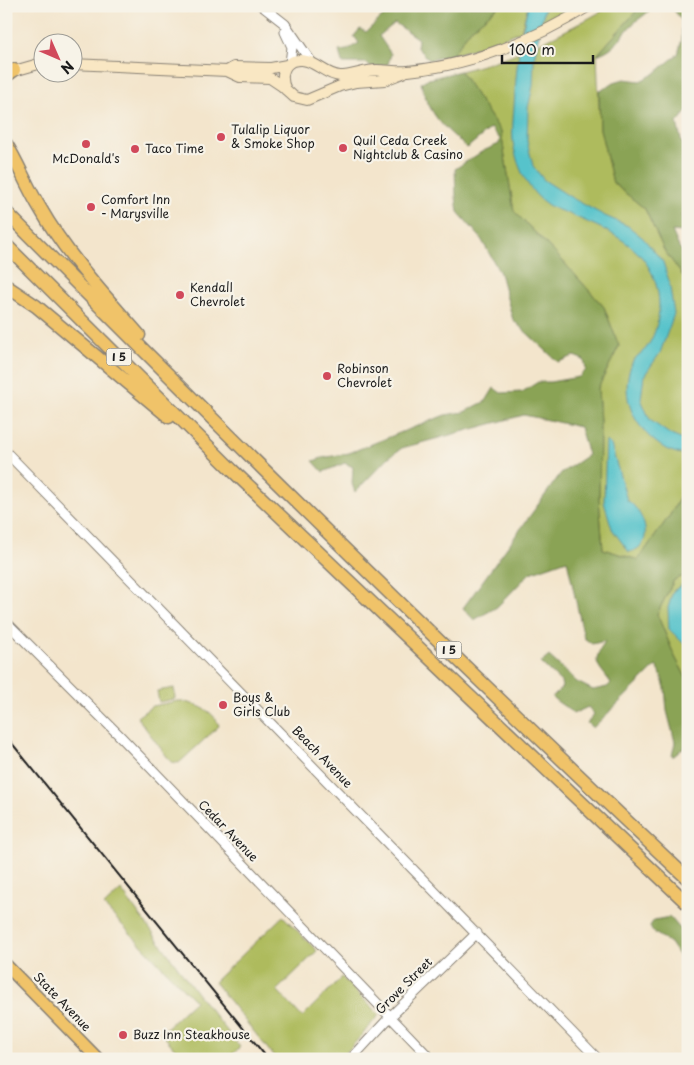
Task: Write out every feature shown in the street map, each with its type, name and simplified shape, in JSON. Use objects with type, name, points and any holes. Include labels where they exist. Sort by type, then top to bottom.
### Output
[{"type":"highway","points":[[6,144],[17,161],[40,208],[63,242],[97,287],[212,420]]},
{"type":"highway","name":"I 5","points":[[6,212],[212,420],[589,786],[688,879]]},
{"type":"highway","name":"I 5","points":[[6,245],[232,470],[688,904]]},
{"type":"highway","points":[[6,286],[36,306],[232,470]]},
{"type":"main road","points":[[82,64],[228,71],[240,76],[270,78],[294,97],[302,100],[312,99],[340,86],[356,82],[386,80],[406,72],[471,59],[510,46],[534,37],[589,6]]},
{"type":"main road","points":[[228,71],[234,67],[271,68],[301,60],[312,63],[339,76],[376,70],[406,72]]},
{"type":"main road","points":[[286,90],[283,75],[284,69],[289,64]]},
{"type":"main road","points":[[9,73],[32,67]]},
{"type":"main road","points":[[322,95],[328,82],[323,68]]},
{"type":"main road","name":"State Avenue","points":[[6,965],[98,1059]]},
{"type":"street","points":[[262,6],[285,24],[312,63]]},
{"type":"street","points":[[277,19],[290,41],[292,57],[289,64]]},
{"type":"street","name":"Beach Avenue","points":[[6,452],[598,1059]]},
{"type":"street","name":"Cedar Avenue","points":[[6,622],[110,726],[430,1059]]},
{"type":"street","name":"Grove Street","points":[[351,1059],[390,1017],[477,933]]},
{"type":"green space","points":[[394,6],[499,6],[470,30],[452,55],[429,60],[417,48],[418,39],[395,23],[379,36],[391,54],[388,64],[372,68],[367,63],[342,63],[339,51],[347,50],[359,43],[354,36],[360,29],[366,32]]},
{"type":"green space","points":[[499,6],[528,6],[521,31],[486,45],[452,55],[470,30]]},
{"type":"green space","points":[[545,6],[575,6],[553,19],[541,23]]},
{"type":"green space","points":[[611,6],[641,6],[597,55],[600,129],[613,183],[645,209],[664,250],[688,283],[688,498],[682,493],[670,515],[638,560],[603,549],[599,499],[600,423],[598,388],[619,346],[604,307],[514,211],[501,132],[460,71],[480,66],[538,44]]},
{"type":"green space","points":[[641,6],[653,6],[632,25],[614,46],[597,55]]},
{"type":"green space","points":[[671,6],[688,6],[688,110],[677,123],[682,143],[688,150],[688,210],[681,215],[687,229],[683,232],[672,231],[679,247],[688,259],[688,283],[664,250],[645,209],[613,183],[600,129],[599,92],[614,82],[624,79],[640,81],[654,74],[678,54],[682,39],[682,21]]},
{"type":"green space","points":[[460,71],[501,132],[514,211],[604,307],[619,346],[598,388],[600,423],[599,499],[603,549],[638,560],[670,515],[683,492],[688,498],[688,574],[674,580],[657,614],[675,657],[688,681],[688,744],[674,756],[672,756],[675,742],[667,711],[665,688],[656,666],[593,728],[587,723],[594,714],[588,707],[573,714],[552,697],[562,687],[561,682],[541,663],[549,656],[577,682],[593,690],[607,687],[611,683],[599,667],[597,659],[605,641],[592,644],[584,638],[567,560],[530,573],[497,607],[474,620],[463,608],[561,473],[588,455],[580,427],[524,415],[402,448],[389,457],[355,492],[352,484],[353,467],[345,463],[323,472],[313,461],[349,453],[445,415],[464,412],[486,401],[494,388],[501,393],[522,392],[538,382],[579,377],[586,370],[584,360],[574,356],[558,362],[513,320],[500,273],[480,237],[458,212],[455,169],[483,151],[499,144],[500,139],[491,128],[467,148],[433,113],[421,83],[425,80]]},
{"type":"green space","points":[[688,574],[688,681],[675,657],[657,614],[674,580]]},
{"type":"green space","points":[[174,688],[175,699],[159,702],[157,691]]},
{"type":"green space","points":[[178,701],[196,705],[208,711],[213,715],[219,726],[179,763],[171,762],[137,717],[152,706]]},
{"type":"green space","points":[[121,890],[200,997],[240,1047],[228,1059],[168,1059],[176,1050],[161,1033],[195,1001],[104,906]]},
{"type":"green space","points":[[283,916],[317,951],[277,990],[302,1017],[342,977],[379,1015],[341,1059],[276,1059],[214,982]]},
{"type":"green space","points":[[670,917],[688,941],[688,970],[670,943],[652,931],[650,926],[654,920]]},
{"type":"water","points":[[528,6],[545,6],[534,59],[533,86],[528,108],[527,141],[533,166],[544,180],[572,198],[628,226],[643,238],[663,262],[669,281],[674,314],[660,353],[644,376],[641,399],[650,420],[671,435],[688,442],[688,456],[666,449],[655,442],[638,423],[628,400],[628,376],[632,363],[651,340],[657,323],[659,298],[655,281],[649,268],[641,256],[620,238],[548,205],[531,188],[517,160],[513,136],[516,81],[522,31]]},
{"type":"water","points":[[606,441],[611,445],[627,500],[638,512],[645,528],[643,543],[638,548],[629,552],[612,529],[604,502]]},
{"type":"water","points":[[688,581],[688,600],[686,603],[688,648],[669,629],[668,608],[673,591]]},
{"type":"railway","points":[[6,736],[268,1059]]},
{"type":"place","name":"Tulalip Liquor & Smoke Shop","points":[[221,137]]},
{"type":"place","name":"McDonald's","points":[[86,144]]},
{"type":"place","name":"Quil Ceda Creek Nightclub & Casino","points":[[343,148]]},
{"type":"place","name":"Taco Time","points":[[135,149]]},
{"type":"place","name":"Comfort Inn - Marysville","points":[[91,207]]},
{"type":"place","name":"Kendall Chevrolet","points":[[180,295]]},
{"type":"place","name":"Robinson Chevrolet","points":[[327,376]]},
{"type":"place","name":"Boys & Girls Club","points":[[223,705]]},
{"type":"place","name":"Buzz Inn Steakhouse","points":[[123,1035]]}]
